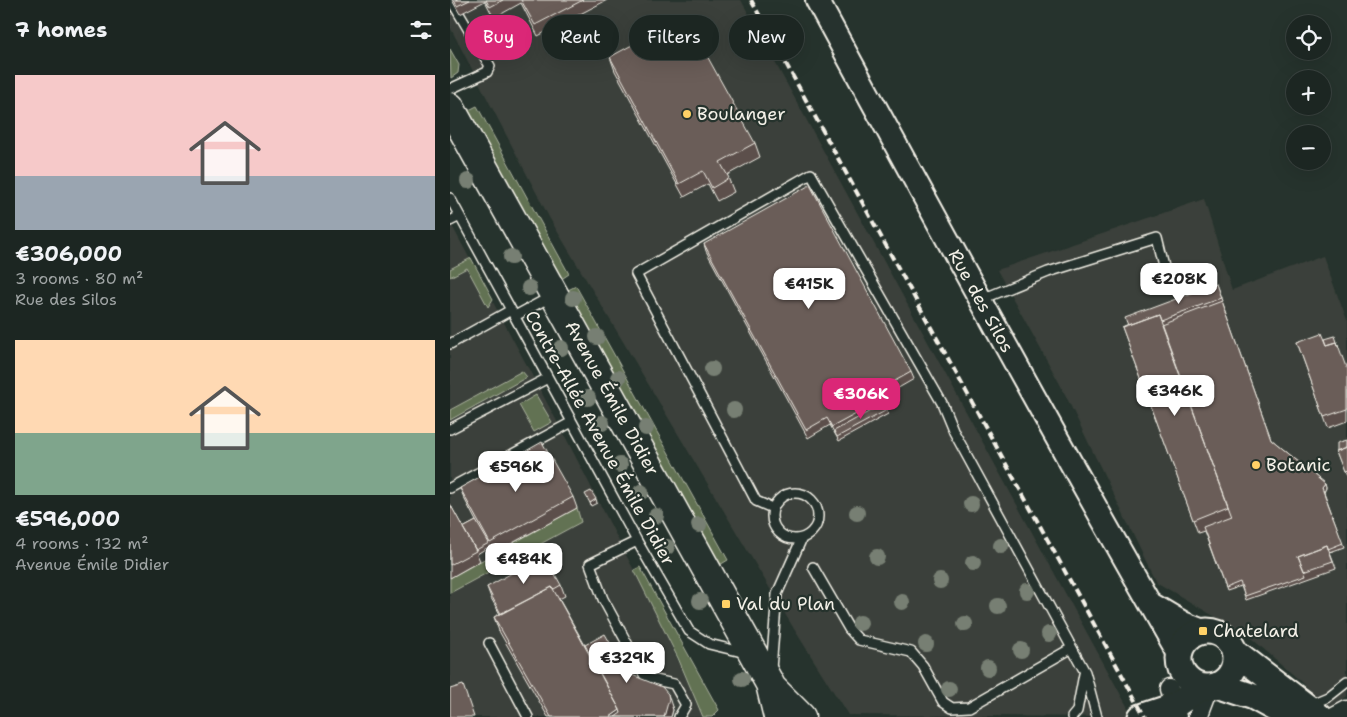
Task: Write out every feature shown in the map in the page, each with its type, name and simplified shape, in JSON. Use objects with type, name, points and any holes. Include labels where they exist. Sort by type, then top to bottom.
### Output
[{"type":"main road","name":"Avenue Émile Didier","points":[[453,118],[555,295],[754,655],[771,687],[778,717]]},
{"type":"main road","points":[[1235,652],[1234,668],[1226,681],[1210,687],[1168,695],[1187,638],[1203,630],[1213,631],[1223,635],[1230,642],[1235,652],[1306,713]]},
{"type":"main road","name":"Avenue Émile Didier","points":[[771,687],[801,717]]},
{"type":"main road","points":[[1210,687],[1254,697],[1267,706],[1306,713]]},
{"type":"street","name":"Rue des Silos","points":[[817,0],[980,300],[1147,601],[1168,695]]},
{"type":"street","name":"Rue des Silos","points":[[1147,601],[1183,623],[1203,630]]},
{"type":"street","points":[[1198,717],[1210,687]]},
{"type":"street","points":[[1334,717],[1347,710]]},
{"type":"lane","points":[[450,89],[490,69],[451,0]]},
{"type":"lane","points":[[772,508],[756,501],[636,274],[811,174],[942,403],[959,441],[1085,672],[1097,717]]},
{"type":"lane","name":"Contre-Allée Avenue Émile Didier","points":[[450,198],[637,541],[689,631],[709,644],[754,655]]},
{"type":"lane","points":[[450,221],[460,216]]},
{"type":"lane","points":[[980,300],[1048,272],[1157,238],[1167,279]]},
{"type":"lane","points":[[450,344],[555,295]]},
{"type":"lane","points":[[450,429],[548,378]]},
{"type":"lane","points":[[450,488],[572,422]]},
{"type":"lane","points":[[771,687],[777,594],[802,538],[813,530],[817,523],[818,515],[813,501],[802,493],[788,493],[781,496],[772,508],[771,516],[776,530],[787,538],[802,538]]},
{"type":"lane","points":[[637,541],[590,564],[603,599],[646,678],[674,684],[686,705],[679,717]]},
{"type":"lane","points":[[813,566],[848,629],[858,640],[911,652],[923,666],[943,702],[952,708],[969,708],[1072,648]]},
{"type":"lane","points":[[489,643],[528,717]]},
{"type":"lane","points":[[1072,717],[1077,711],[1085,672]]},
{"type":"lane","points":[[1306,713],[1347,682]]},
{"type":"shaded area","points":[[450,0],[741,0],[749,15],[729,15],[729,60],[774,60],[1133,717],[848,715],[794,629],[550,219],[467,60],[532,60],[532,15],[465,15],[465,56],[450,27]]},
{"type":"shaded area","points":[[1204,199],[1232,290],[1323,256],[1347,321],[1347,696],[1330,711],[1298,679],[1251,638],[1156,582],[1061,386],[997,270]]},
{"type":"shaded area","points":[[450,222],[567,440],[658,617],[704,717],[450,717]]},
{"type":"green space","points":[[450,49],[459,65],[458,73],[451,78]]},
{"type":"green space","points":[[477,106],[569,274],[560,280],[467,111]]},
{"type":"green space","points":[[471,258],[493,299],[488,307],[467,268],[450,277],[450,269]]},
{"type":"green space","points":[[576,286],[728,560],[718,566],[566,291]]},
{"type":"green space","points":[[522,371],[527,377],[450,420],[450,410]]},
{"type":"green space","points":[[536,395],[552,422],[534,432],[519,405]]},
{"type":"green space","points":[[577,508],[581,522],[450,593],[450,578]]},
{"type":"green space","points":[[640,567],[719,710],[712,717],[703,717],[678,658],[634,570]]},
{"type":"building","points":[[454,0],[470,0],[457,6]]},
{"type":"building","points":[[486,0],[503,0],[490,7]]},
{"type":"building","points":[[521,0],[583,0],[554,15],[542,15],[542,21],[535,25],[532,15],[529,15]]},
{"type":"building","name":"Boulanger","points":[[629,47],[629,60],[709,60],[755,143],[720,162],[729,178],[712,188],[703,171],[679,184],[612,60],[619,60],[619,52]]},
{"type":"building","points":[[810,185],[911,372],[877,391],[882,400],[832,427],[827,418],[806,430],[704,244]]},
{"type":"building","points":[[1216,284],[1221,298],[1160,320],[1158,314],[1128,325],[1125,318]]},
{"type":"building","name":"Botanic","points":[[1222,301],[1271,439],[1325,484],[1322,488],[1343,543],[1328,549],[1327,545],[1298,556],[1306,575],[1245,596],[1240,582],[1225,588],[1203,527],[1232,516],[1161,324]]},
{"type":"building","points":[[1158,314],[1228,506],[1193,520],[1122,327]]},
{"type":"building","points":[[1322,333],[1327,345],[1337,342],[1347,370],[1347,409],[1324,417],[1297,342]]},
{"type":"building","points":[[1335,336],[1337,342],[1327,345],[1325,339]]},
{"type":"building","points":[[883,404],[887,410],[837,437],[834,431]]},
{"type":"building","points":[[1347,440],[1347,447],[1337,451],[1337,443]]},
{"type":"building","points":[[542,442],[573,497],[490,543],[460,488]]},
{"type":"building","points":[[1347,447],[1347,471],[1344,472],[1336,451]]},
{"type":"building","points":[[591,491],[596,499],[590,503],[585,494]]},
{"type":"building","points":[[450,504],[476,551],[450,565]]},
{"type":"building","points":[[476,521],[489,543],[476,550],[463,528]]},
{"type":"building","points":[[1327,545],[1333,561],[1304,571],[1298,556]]},
{"type":"building","points":[[544,555],[561,585],[554,589],[552,587],[501,614],[487,587]]},
{"type":"building","points":[[552,587],[620,710],[610,717],[551,717],[494,617]]},
{"type":"building","points":[[605,634],[627,673],[662,687],[668,694],[669,699],[664,717],[615,717],[621,713],[620,710],[585,645]]},
{"type":"building","points":[[463,685],[474,717],[450,717],[450,689]]},
{"type":"railway","points":[[751,0],[1145,717]]},
{"type":"place","name":"Boulanger","points":[[687,114]]},
{"type":"place","name":"Botanic","points":[[1256,465]]},
{"type":"place","name":"Val du Plan","points":[[726,604]]},
{"type":"place","name":"Chatelard","points":[[1203,631]]}]
